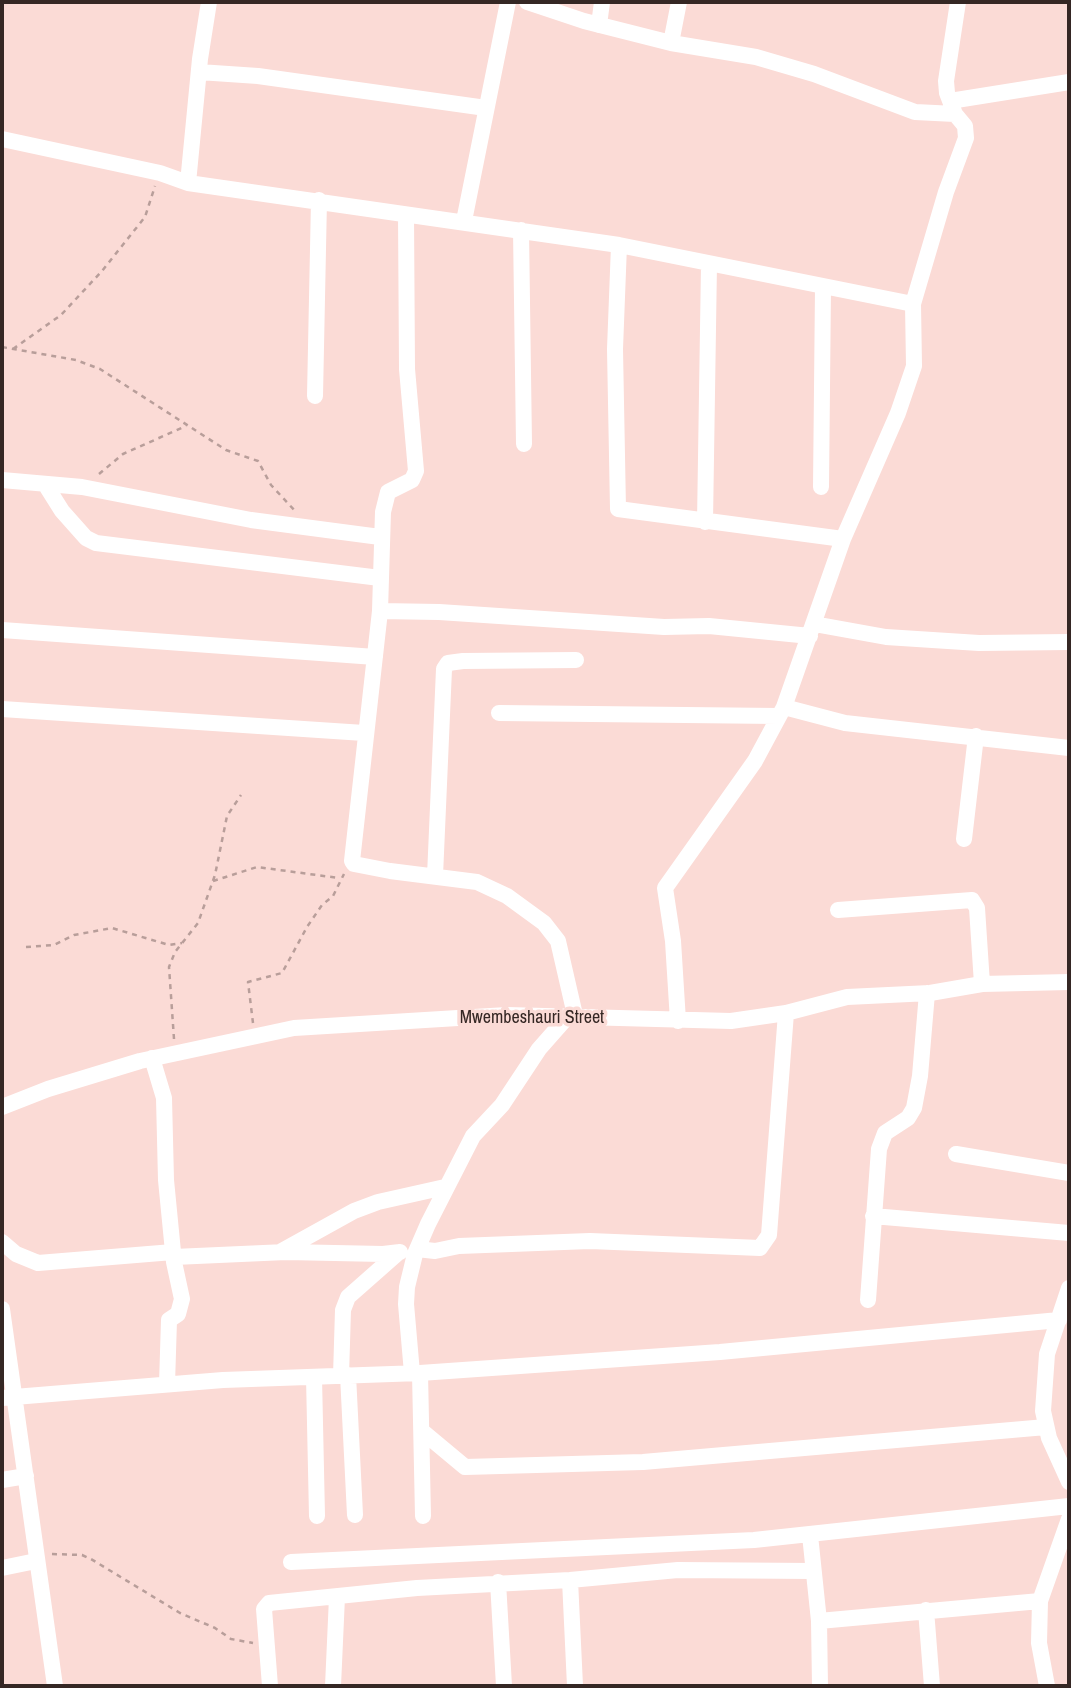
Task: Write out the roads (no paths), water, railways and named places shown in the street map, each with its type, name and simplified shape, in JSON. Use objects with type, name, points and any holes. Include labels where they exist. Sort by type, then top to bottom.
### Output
[{"type":"street","points":[[188,183],[209,2]]},
{"type":"street","points":[[464,220],[508,2]]},
{"type":"street","points":[[527,2],[599,25],[671,43],[756,57],[814,74],[915,112],[953,107],[1069,82]]},
{"type":"street","points":[[599,25],[602,2]]},
{"type":"street","points":[[671,43],[679,2]]},
{"type":"street","points":[[678,1021],[673,941],[665,888],[755,761],[781,711],[843,539],[898,413],[914,366],[913,304],[946,192],[966,138],[965,126],[953,107],[946,66],[958,2]]},
{"type":"street","points":[[199,72],[271,77],[486,108]]},
{"type":"street","points":[[2,139],[160,173],[188,183],[319,200],[407,215],[464,220],[619,245],[913,304]]},
{"type":"street","points":[[315,396],[319,200]]},
{"type":"street","points":[[407,215],[407,369],[416,471],[412,480],[388,492],[380,537],[380,611],[364,733],[354,864],[477,882],[508,896],[544,923],[558,941],[565,959],[572,1015],[539,1049],[502,1105],[473,1136],[445,1187],[420,1243],[406,1304],[423,1432],[423,1516]]},
{"type":"street","points":[[521,230],[524,444]]},
{"type":"street","points":[[619,245],[615,505],[621,511],[843,539]]},
{"type":"street","points":[[705,522],[709,264]]},
{"type":"street","points":[[821,487],[823,288]]},
{"type":"street","points":[[2,480],[73,486],[304,527],[380,537]]},
{"type":"street","points":[[45,484],[62,511],[86,538],[96,543],[380,578]]},
{"type":"street","points":[[380,611],[439,612],[664,627],[812,630],[979,643],[1069,642]]},
{"type":"street","points":[[2,630],[375,657]]},
{"type":"street","points":[[435,876],[443,669],[448,663],[463,661],[576,660]]},
{"type":"street","points":[[2,709],[364,733]]},
{"type":"street","points":[[499,713],[781,711],[845,723],[1069,748]]},
{"type":"street","points":[[964,839],[976,736]]},
{"type":"street","points":[[838,910],[972,900],[976,908],[982,984]]},
{"type":"street","name":"Mwembeshauri Street","points":[[2,1107],[48,1089],[152,1058],[255,1035],[321,1027],[572,1015],[731,1021],[786,1013],[847,997],[927,993],[982,984],[1069,982]]},
{"type":"street","points":[[868,1300],[879,1149],[885,1133],[908,1118],[918,1094],[927,993]]},
{"type":"street","points":[[420,1243],[435,1251],[459,1246],[590,1241],[729,1249],[760,1248],[769,1235],[786,1013]]},
{"type":"street","points":[[152,1058],[164,1098],[166,1180],[173,1255],[182,1299],[178,1314],[169,1320],[167,1384]]},
{"type":"street","points":[[956,1154],[1069,1173]]},
{"type":"street","points":[[280,1252],[354,1211],[378,1202],[445,1187]]},
{"type":"street","points":[[873,1216],[1069,1233]]},
{"type":"street","points":[[2,1242],[16,1254],[38,1263],[173,1255],[400,1252]]},
{"type":"street","points":[[355,1515],[344,1376],[343,1310],[348,1297],[400,1252],[420,1243]]},
{"type":"street","points":[[1069,1288],[1047,1354],[1043,1378],[1046,1427],[1069,1482]]},
{"type":"street","points":[[2,1309],[7,1396],[26,1476],[35,1557],[55,1686]]},
{"type":"street","points":[[7,1396],[167,1384],[416,1373],[720,1352],[1059,1320]]},
{"type":"street","points":[[314,1377],[317,1516]]},
{"type":"street","points":[[423,1432],[465,1467],[643,1462],[1046,1427]]},
{"type":"street","points":[[2,1480],[26,1476]]},
{"type":"street","points":[[291,1562],[810,1535],[1069,1506]]},
{"type":"street","points":[[1047,1686],[1039,1643],[1040,1601],[1069,1519]]},
{"type":"street","points":[[810,1535],[819,1621],[820,1686]]},
{"type":"street","points":[[2,1568],[35,1557]]},
{"type":"street","points":[[270,1686],[264,1609],[269,1603],[498,1582],[570,1580],[678,1570],[812,1571]]},
{"type":"street","points":[[570,1580],[575,1686]]},
{"type":"street","points":[[498,1582],[504,1686]]},
{"type":"street","points":[[333,1686],[337,1597]]},
{"type":"street","points":[[819,1621],[1040,1601]]},
{"type":"street","points":[[926,1611],[932,1686]]}]
